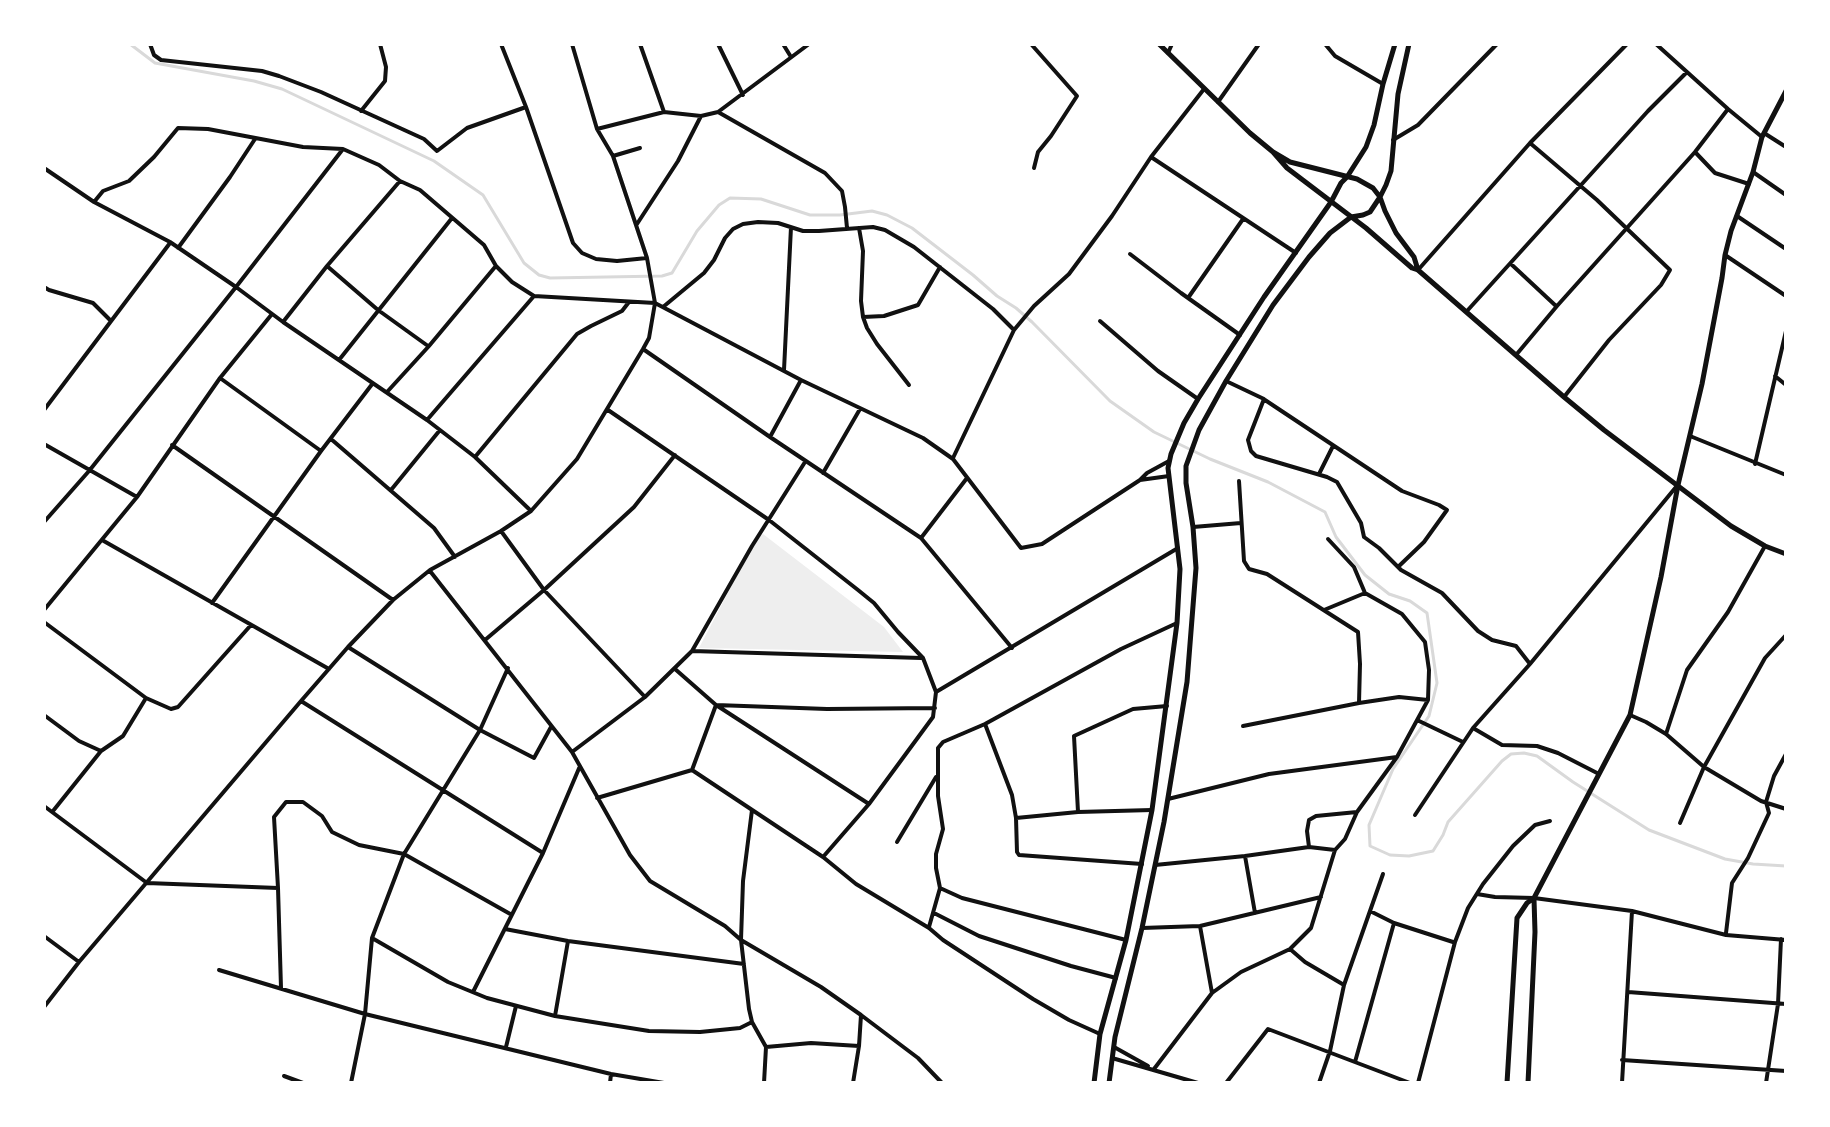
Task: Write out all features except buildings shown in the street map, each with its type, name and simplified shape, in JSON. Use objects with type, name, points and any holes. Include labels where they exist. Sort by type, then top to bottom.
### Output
[{"type":"main road","points":[[1159,44],[1287,168],[1406,264],[1418,270],[1564,397],[1731,526],[1786,554]]},
{"type":"main road","points":[[1109,1083],[1113,1047],[1108,1034],[1116,978],[1152,810],[1177,623],[1180,589],[1170,458],[1198,399],[1366,147],[1395,44]]},
{"type":"main road","points":[[1094,1083],[1097,1055],[1108,1034],[1142,928],[1187,682],[1196,568],[1185,473],[1188,462],[1199,430],[1273,305],[1330,233],[1351,217],[1370,212],[1380,197],[1391,171],[1398,94],[1409,44]]},
{"type":"main road","points":[[1507,1083],[1517,918],[1534,898],[1630,715],[1661,577],[1725,255],[1763,135],[1786,91]]},
{"type":"main road","points":[[1273,152],[1290,162],[1347,177],[1373,188],[1390,222],[1414,257],[1418,270]]},
{"type":"main road","points":[[1528,1083],[1534,898]]},
{"type":"main road","points":[[1097,1055],[1111,1058]]},
{"type":"street","points":[[150,44],[154,55],[161,60],[262,71],[321,92],[424,139],[437,151],[467,128],[526,107]]},
{"type":"street","points":[[361,111],[385,81],[386,67],[380,44]]},
{"type":"street","points":[[501,44],[573,243],[582,253],[596,259],[617,261],[647,258]]},
{"type":"street","points":[[44,1007],[301,701],[393,600],[430,570],[531,511],[577,459],[643,349],[649,338],[655,303],[647,258],[613,156],[597,129],[572,44]]},
{"type":"street","points":[[640,44],[664,112]]},
{"type":"street","points":[[718,44],[743,95]]},
{"type":"street","points":[[783,44],[791,57]]},
{"type":"street","points":[[597,129],[664,112],[701,116],[718,112],[809,44]]},
{"type":"street","points":[[1031,44],[1077,96],[1038,152],[1034,168]]},
{"type":"street","points":[[1168,53],[1172,44]]},
{"type":"street","points":[[1218,102],[1259,44]]},
{"type":"street","points":[[1325,44],[1335,56],[1383,84]]},
{"type":"street","points":[[1393,140],[1418,125],[1497,44]]},
{"type":"street","points":[[1418,270],[1530,143],[1627,44]]},
{"type":"street","points":[[1656,44],[1728,109],[1763,135],[1786,147]]},
{"type":"street","points":[[1467,311],[1687,72]]},
{"type":"street","points":[[953,459],[1014,330],[1034,306],[1069,274],[1151,157],[1204,89]]},
{"type":"street","points":[[1516,355],[1695,152],[1728,109]]},
{"type":"street","points":[[718,112],[825,173],[842,191],[847,229]]},
{"type":"street","points":[[637,224],[678,161],[701,116]]},
{"type":"street","points":[[94,202],[103,191],[129,181],[178,128],[208,129],[303,147],[343,149],[379,165],[400,181],[420,190],[484,245],[496,266],[512,282],[534,296],[655,303],[801,380],[923,438],[953,459],[1021,548],[1042,544],[1170,458]]},
{"type":"street","points":[[178,248],[256,138]]},
{"type":"street","points":[[1530,143],[1597,200],[1670,270],[1661,285],[1609,340],[1564,397]]},
{"type":"street","points":[[613,156],[640,148]]},
{"type":"street","points":[[44,522],[89,471],[343,149]]},
{"type":"street","points":[[1695,152],[1715,173],[1749,184]]},
{"type":"street","points":[[1151,157],[1296,253]]},
{"type":"street","points":[[44,168],[94,202],[170,242],[427,420],[475,457],[531,511]]},
{"type":"street","points":[[1753,172],[1786,195]]},
{"type":"street","points":[[283,322],[400,181]]},
{"type":"street","points":[[1737,216],[1786,249]]},
{"type":"street","points":[[339,360],[452,218]]},
{"type":"street","points":[[1188,298],[1243,219]]},
{"type":"street","points":[[663,307],[704,273],[725,238],[743,224],[778,223],[803,231],[873,227],[885,230],[914,247],[993,309],[1014,330]]},
{"type":"street","points":[[784,370],[791,227]]},
{"type":"street","points":[[859,228],[863,251],[863,317],[877,344],[909,385]]},
{"type":"street","points":[[44,410],[170,242]]},
{"type":"street","points":[[1130,254],[1240,335]]},
{"type":"street","points":[[1725,255],[1786,296]]},
{"type":"street","points":[[1511,264],[1557,306]]},
{"type":"street","points":[[327,266],[378,310],[429,346]]},
{"type":"street","points":[[387,392],[496,266]]},
{"type":"street","points":[[863,317],[884,316],[918,305],[940,267]]},
{"type":"street","points":[[44,296],[46,289],[93,303],[111,321]]},
{"type":"street","points":[[427,420],[534,296]]},
{"type":"street","points":[[475,457],[577,334],[622,311],[629,302]]},
{"type":"street","points":[[44,610],[137,497],[220,378],[272,314]]},
{"type":"street","points":[[1100,321],[1158,371],[1198,399]]},
{"type":"street","points":[[1755,464],[1786,331]]},
{"type":"street","points":[[643,349],[921,538],[1012,648]]},
{"type":"street","points":[[1775,376],[1786,385]]},
{"type":"street","points":[[220,378],[321,451]]},
{"type":"street","points":[[770,437],[801,380]]},
{"type":"street","points":[[1226,381],[1264,399],[1402,491],[1447,510],[1424,542],[1398,567]]},
{"type":"street","points":[[212,603],[373,383]]},
{"type":"street","points":[[1264,399],[1249,434],[1249,446],[1256,456],[1337,482],[1361,523],[1364,537],[1398,567],[1442,593],[1478,631],[1492,640],[1516,646],[1530,664]]},
{"type":"street","points":[[823,473],[861,408]]},
{"type":"street","points":[[608,410],[769,520],[874,603],[923,658],[936,692],[933,717],[869,804],[823,857]]},
{"type":"street","points":[[391,490],[440,430]]},
{"type":"street","points":[[1690,436],[1786,475]]},
{"type":"street","points":[[331,439],[434,528],[455,557]]},
{"type":"street","points":[[44,444],[137,497]]},
{"type":"street","points":[[172,445],[393,600]]},
{"type":"street","points":[[1319,474],[1333,446]]},
{"type":"street","points":[[485,640],[634,507],[675,455]]},
{"type":"street","points":[[572,752],[645,697],[692,651],[805,461]]},
{"type":"street","points":[[1140,480],[1169,476]]},
{"type":"street","points":[[921,538],[967,478]]},
{"type":"street","points":[[1239,481],[1244,561],[1249,569],[1267,574],[1358,632],[1359,703]]},
{"type":"street","points":[[1415,815],[1473,728],[1678,485]]},
{"type":"street","points":[[1193,527],[1241,523]]},
{"type":"street","points":[[501,531],[544,590],[645,697]]},
{"type":"street","points":[[1154,1069],[1212,993],[1241,972],[1290,949],[1311,928],[1335,850],[1345,839],[1357,812],[1420,721],[1428,700],[1429,670],[1425,642],[1402,614],[1365,593],[1354,567],[1328,539]]},
{"type":"street","points":[[102,540],[329,669]]},
{"type":"street","points":[[1666,734],[1687,670],[1728,612],[1765,546]]},
{"type":"street","points":[[936,692],[1178,548]]},
{"type":"street","points":[[430,570],[572,752],[630,855],[650,881],[821,987],[918,1058],[941,1083]]},
{"type":"street","points":[[1324,610],[1365,593]]},
{"type":"street","points":[[44,622],[146,698],[171,709],[178,707],[251,625]]},
{"type":"street","points":[[929,928],[940,888],[936,854],[943,829],[937,775],[938,748],[943,742],[985,724],[1121,649],[1177,623]]},
{"type":"street","points":[[1680,823],[1704,767],[1765,658],[1786,635]]},
{"type":"street","points":[[348,647],[480,730],[534,758],[551,727]]},
{"type":"street","points":[[692,651],[923,658]]},
{"type":"street","points":[[351,1083],[365,1014],[372,938],[404,854],[480,730],[508,668]]},
{"type":"street","points":[[675,669],[716,705],[869,804]]},
{"type":"street","points":[[1243,726],[1399,697],[1428,700]]},
{"type":"street","points":[[52,812],[101,751],[123,736],[146,698]]},
{"type":"street","points":[[301,701],[543,853]]},
{"type":"street","points":[[716,705],[827,709],[935,708]]},
{"type":"street","points":[[692,770],[716,705]]},
{"type":"street","points":[[1078,812],[1074,736],[1133,709],[1167,706]]},
{"type":"street","points":[[44,715],[79,741],[101,751]]},
{"type":"street","points":[[1630,715],[1666,734],[1704,767],[1766,802],[1786,809]]},
{"type":"street","points":[[1420,721],[1463,742]]},
{"type":"street","points":[[985,724],[1012,795],[1019,855],[1142,864]]},
{"type":"street","points":[[1473,728],[1502,745],[1537,746],[1599,774]]},
{"type":"street","points":[[1726,935],[1732,883],[1748,858],[1769,813],[1766,802],[1774,776],[1786,754]]},
{"type":"street","points":[[1168,799],[1269,774],[1397,757]]},
{"type":"street","points":[[473,992],[543,853],[580,766]]},
{"type":"street","points":[[597,798],[692,770]]},
{"type":"street","points":[[692,770],[823,857],[856,884],[929,928],[1033,999],[1069,1020],[1108,1034]]},
{"type":"street","points":[[897,842],[937,775]]},
{"type":"street","points":[[281,988],[274,817],[286,802],[303,802],[322,816],[332,832],[359,845],[404,854],[512,915]]},
{"type":"street","points":[[44,806],[147,883],[278,888]]},
{"type":"street","points":[[752,810],[743,881],[741,940],[752,1022],[766,1047],[764,1083]]},
{"type":"street","points":[[1016,818],[1152,810]]},
{"type":"street","points":[[1309,847],[1309,820],[1316,816],[1357,812]]},
{"type":"street","points":[[1418,1083],[1455,942],[1468,908],[1513,846],[1535,825],[1550,821]]},
{"type":"street","points":[[1154,865],[1309,847],[1335,850]]},
{"type":"street","points":[[1245,856],[1255,913]]},
{"type":"street","points":[[1319,1083],[1330,1051],[1344,985],[1383,874]]},
{"type":"street","points":[[940,888],[962,898],[1126,940]]},
{"type":"street","points":[[1477,894],[1632,911],[1726,935],[1783,939],[1778,1004],[1766,1083]]},
{"type":"street","points":[[1142,928],[1200,926],[1321,897]]},
{"type":"street","points":[[1370,911],[1394,923],[1455,942]]},
{"type":"street","points":[[1622,1083],[1632,911]]},
{"type":"street","points":[[934,913],[979,936],[1116,978]]},
{"type":"street","points":[[1355,1062],[1394,923]]},
{"type":"street","points":[[1200,926],[1212,993]]},
{"type":"street","points":[[505,929],[568,941],[745,964]]},
{"type":"street","points":[[44,936],[79,962]]},
{"type":"street","points":[[372,938],[448,982],[555,1016],[649,1031],[700,1032],[740,1028],[752,1022]]},
{"type":"street","points":[[555,1016],[568,941]]},
{"type":"street","points":[[1290,949],[1305,962],[1344,985]]},
{"type":"street","points":[[219,970],[365,1014],[611,1074],[664,1083]]},
{"type":"street","points":[[1628,992],[1786,1004]]},
{"type":"street","points":[[506,1047],[516,1006]]},
{"type":"street","points":[[853,1083],[861,1015]]},
{"type":"street","points":[[1226,1083],[1268,1029],[1410,1083]]},
{"type":"street","points":[[766,1047],[811,1043],[859,1046]]},
{"type":"street","points":[[1113,1047],[1154,1069]]},
{"type":"street","points":[[1111,1058],[1198,1083]]},
{"type":"street","points":[[1622,1060],[1786,1071]]},
{"type":"street","points":[[610,1083],[611,1074]]},
{"type":"street","points":[[284,1076],[303,1083]]},
{"type":"shaded area","points":[[763,534],[884,627],[903,652],[699,648],[756,539]]},
{"type":"waterway","points":[[130,44],[155,63],[282,89],[434,161],[483,195],[524,263],[539,275],[550,278],[662,276],[672,273],[697,231],[719,205],[730,198],[761,199],[810,215],[872,211],[887,215],[912,228],[1016,308],[1110,401],[1154,432],[1268,482],[1325,512],[1336,537],[1365,575],[1389,594],[1410,601],[1427,613],[1437,683],[1429,716],[1393,769],[1369,825],[1370,846],[1390,855],[1409,856],[1433,851],[1448,822],[1502,761],[1511,754],[1524,753],[1537,756],[1649,830],[1725,859],[1786,866]]}]
